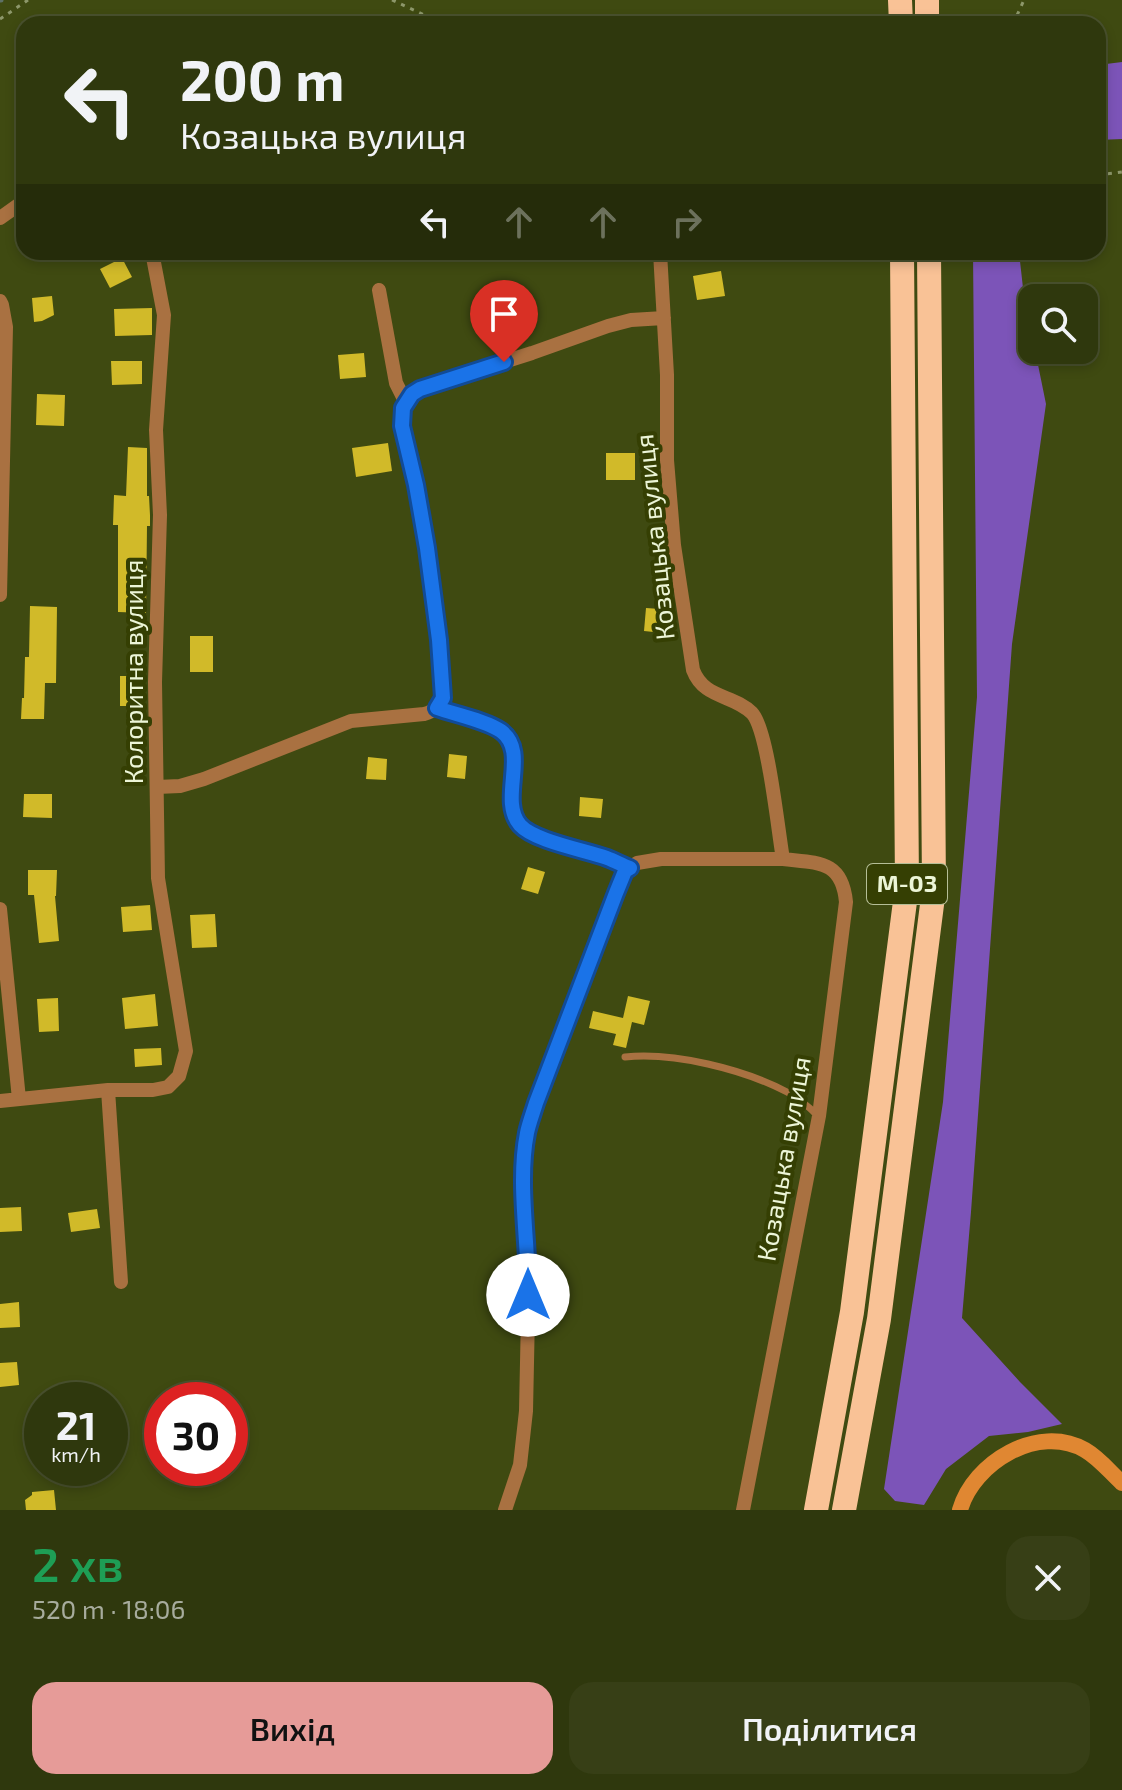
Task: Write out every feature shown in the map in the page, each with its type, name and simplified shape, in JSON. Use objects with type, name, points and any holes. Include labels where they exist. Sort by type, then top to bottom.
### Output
[{"type":"highway","name":"М-03","points":[[816,1510],[852,1312],[907,886],[902,260]]},
{"type":"highway","name":"М-03","points":[[844,1510],[879,1319],[934,889],[929,260]]},
{"type":"street","name":"Колоритна вулиця","points":[[108,1090],[168,1087],[179,1076],[186,1051],[158,878],[155,682],[160,515],[156,430],[164,315],[154,260]]},
{"type":"street","name":"Козацька вулиця","points":[[660,260],[667,375],[667,460],[674,545],[693,670],[703,687],[737,702],[758,722],[765,746],[783,859]]},
{"type":"street","points":[[379,290],[396,383],[406,403]]},
{"type":"street","points":[[0,301],[6,327],[0,595]]},
{"type":"street","points":[[157,787],[180,786],[204,779],[351,721],[424,714],[437,708],[443,698],[439,640],[427,548],[402,426],[403,408],[412,394],[420,389],[608,326],[631,320],[664,318]]},
{"type":"street","points":[[437,708],[495,728],[510,741],[514,751],[511,802],[513,814],[521,827],[534,835],[630,868]]},
{"type":"street","name":"Козацька вулиця","points":[[630,868],[637,863],[661,859],[783,859],[826,865],[837,873],[844,886],[846,902],[819,1116],[743,1510]]},
{"type":"street","points":[[505,1510],[520,1465],[526,1411],[529,1266],[523,1175],[527,1134],[541,1089],[616,893],[625,871],[630,868]]},
{"type":"street","points":[[0,909],[19,1099]]},
{"type":"street","points":[[0,1101],[108,1090],[121,1282]]},
{"type":"street","points":[[960,1510],[963,1499],[981,1473],[1004,1454],[1040,1442],[1062,1442],[1083,1449],[1122,1483]]},
{"type":"lane","points":[[625,1057],[646,1055],[682,1059],[747,1076],[788,1092],[819,1116]]},
{"type":"path","points":[[0,19],[28,0]]},
{"type":"path","points":[[392,0],[427,16]]},
{"type":"shaded area","points":[[1122,62],[1122,139],[1106,140],[1106,64]]},
{"type":"shaded area","points":[[973,260],[1020,260],[1023,284],[1018,284],[1018,364],[1038,364],[1046,404],[1012,644],[962,1318],[1062,1424],[989,1436],[946,1469],[924,1505],[895,1501],[884,1489],[943,1102],[977,697]]},
{"type":"building","points":[[123,260],[132,277],[110,288],[100,269]]},
{"type":"building","points":[[721,271],[725,296],[697,300],[693,276]]},
{"type":"building","points":[[52,296],[54,315],[34,322],[32,298]]},
{"type":"building","points":[[152,308],[152,335],[115,336],[114,309]]},
{"type":"building","points":[[364,353],[366,377],[340,379],[338,355]]},
{"type":"building","points":[[111,361],[142,361],[142,384],[112,385]]},
{"type":"building","points":[[37,394],[65,395],[64,426],[36,425]]},
{"type":"building","points":[[388,443],[392,471],[356,477],[352,448]]},
{"type":"building","points":[[128,447],[147,448],[150,526],[147,526],[146,613],[118,612],[118,525],[113,525],[114,495],[126,496]]},
{"type":"building","points":[[606,453],[635,453],[635,480],[606,480]]},
{"type":"building","points":[[30,606],[57,607],[56,683],[45,683],[44,719],[21,719],[25,657],[29,657]]},
{"type":"building","points":[[646,608],[674,610],[673,634],[644,631]]},
{"type":"building","points":[[190,636],[213,636],[213,672],[190,672]]},
{"type":"building","points":[[120,676],[142,676],[142,706],[120,706]]},
{"type":"building","points":[[449,754],[467,756],[465,779],[447,777]]},
{"type":"building","points":[[368,757],[387,759],[386,780],[366,779]]},
{"type":"building","points":[[24,794],[52,794],[52,818],[23,817]]},
{"type":"building","points":[[580,797],[603,799],[601,818],[579,816]]},
{"type":"building","points":[[528,867],[545,872],[538,894],[521,889]]},
{"type":"building","points":[[28,870],[57,870],[55,896],[59,941],[39,943],[34,895],[28,895]]},
{"type":"building","points":[[150,905],[152,930],[123,932],[121,907]]},
{"type":"building","points":[[215,914],[217,947],[192,948],[190,915]]},
{"type":"building","points":[[155,994],[158,1026],[125,1029],[122,998]]},
{"type":"building","points":[[628,996],[650,1001],[644,1025],[632,1022],[626,1048],[613,1045],[616,1034],[589,1028],[593,1011],[623,1018]]},
{"type":"building","points":[[58,998],[59,1031],[39,1032],[37,999]]},
{"type":"building","points":[[161,1048],[162,1065],[135,1067],[134,1049]]},
{"type":"building","points":[[21,1207],[22,1231],[0,1232],[0,1208]]},
{"type":"building","points":[[97,1209],[100,1228],[71,1232],[68,1213]]},
{"type":"building","points":[[19,1302],[20,1327],[0,1328],[0,1304]]},
{"type":"building","points":[[17,1362],[19,1385],[0,1387],[0,1363]]},
{"type":"building","points":[[54,1490],[56,1510],[26,1510],[25,1500],[32,1492]]},
{"type":"route","points":[[504,362],[420,389],[412,394],[403,408],[402,426],[427,548],[439,640],[443,698],[437,708],[495,728],[510,741],[514,751],[511,802],[513,814],[521,827],[534,835],[630,868],[625,871],[616,893],[527,1134],[523,1175],[528,1295]]}]
